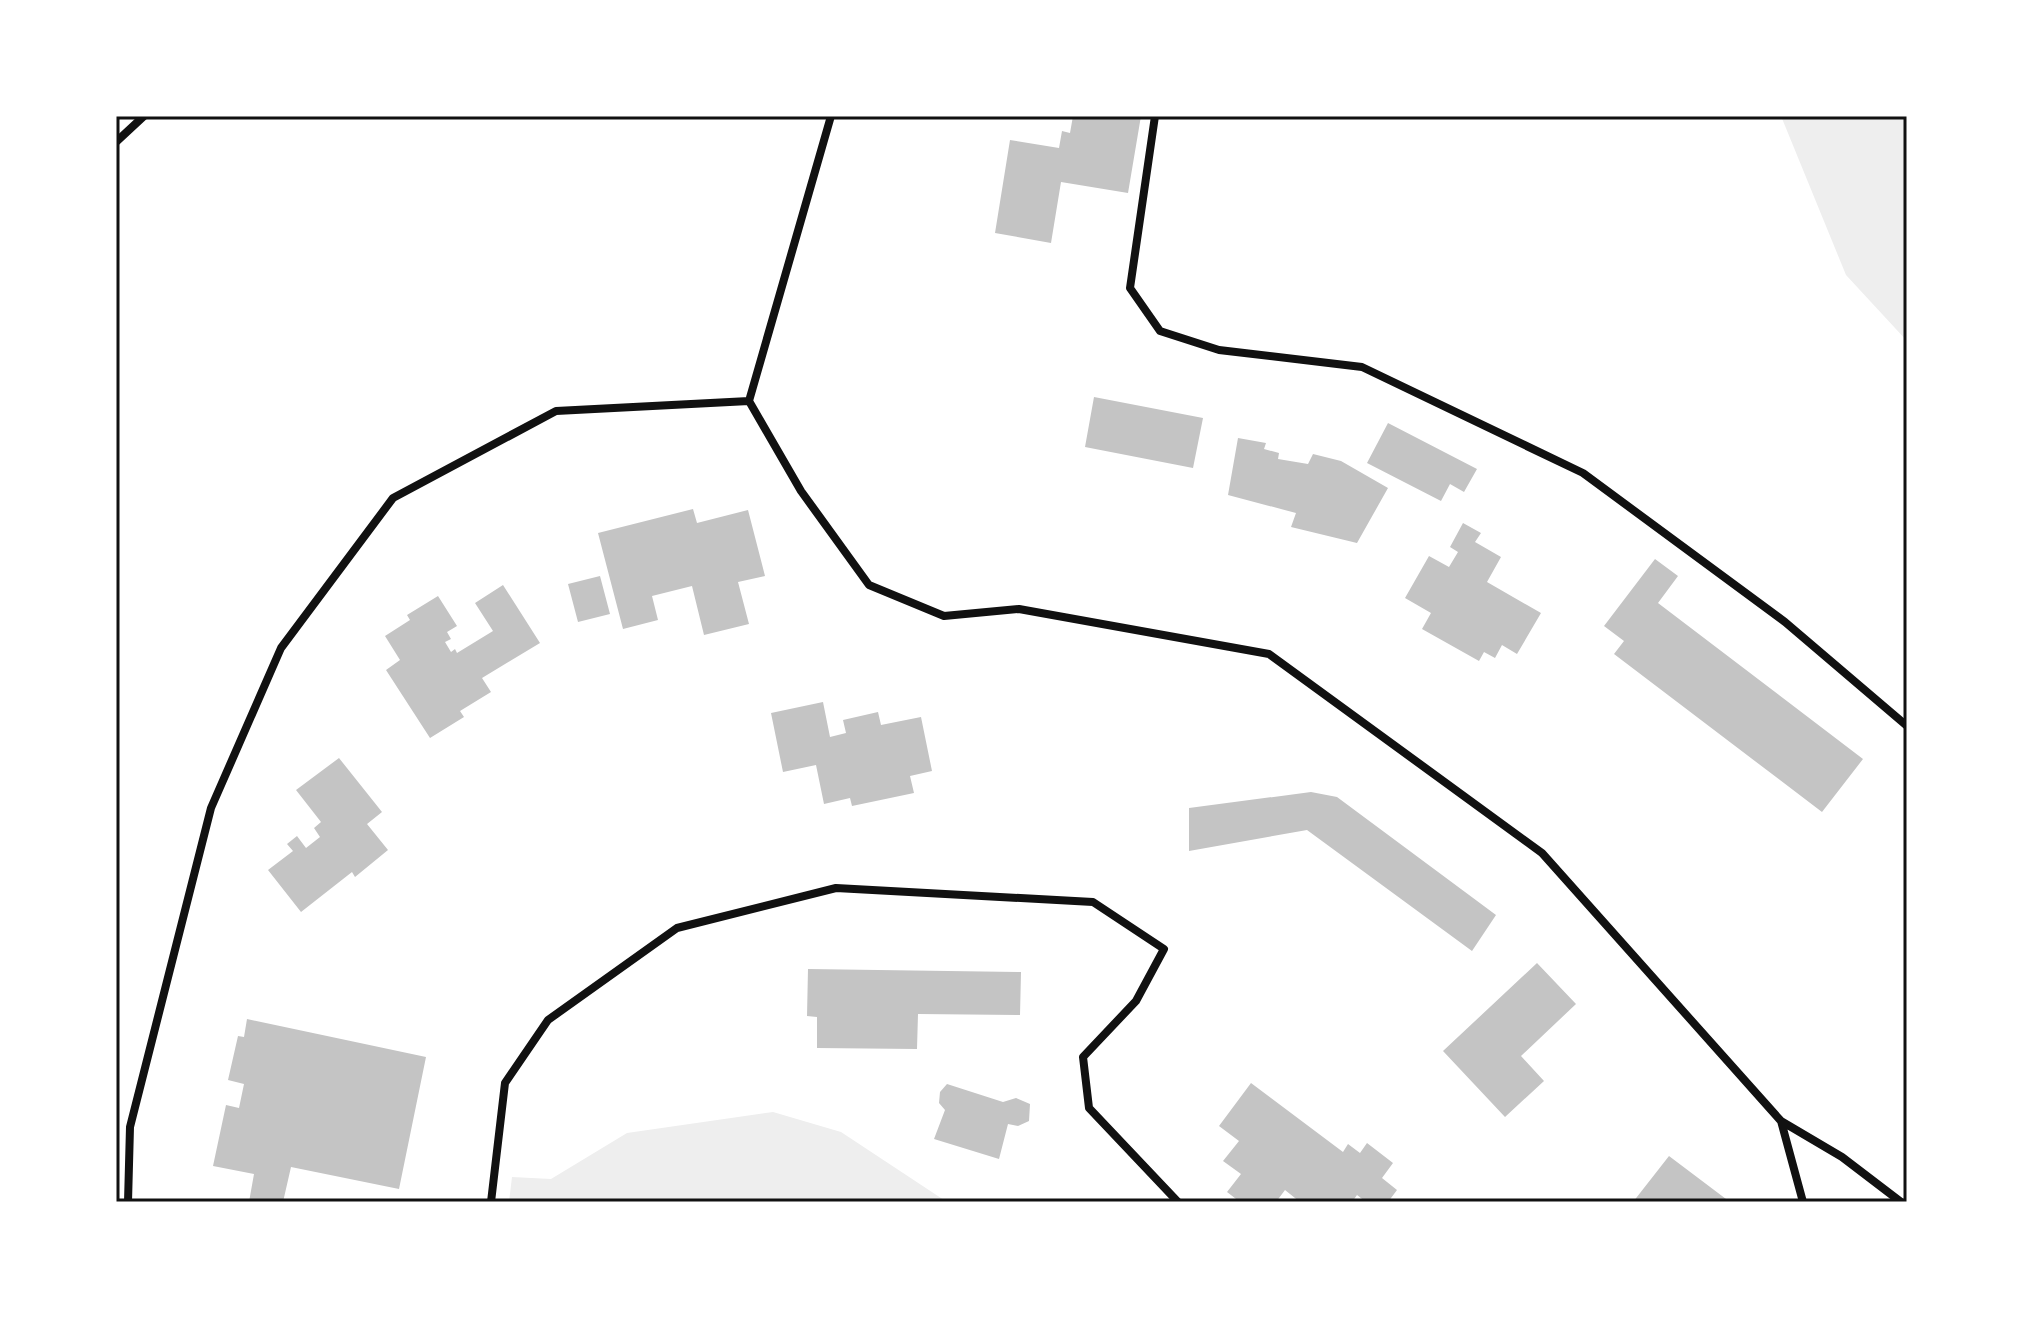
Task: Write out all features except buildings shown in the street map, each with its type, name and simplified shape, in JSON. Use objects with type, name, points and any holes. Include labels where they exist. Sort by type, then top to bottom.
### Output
[{"type":"street","points":[[116,142],[144,116]]},
{"type":"street","points":[[831,116],[749,401],[801,491],[869,585],[944,616],[1019,609],[1269,654],[1542,853],[1781,1121],[1842,1157],[1901,1202]]},
{"type":"street","points":[[1155,116],[1130,288],[1160,331],[1219,350],[1362,367],[1583,473],[1785,622],[1907,726]]},
{"type":"street","points":[[128,1202],[130,1127],[211,808],[281,648],[393,498],[556,411],[749,401]]},
{"type":"street","points":[[491,1202],[505,1083],[548,1020],[677,928],[836,888],[1093,902],[1164,949],[1136,1001],[1083,1057],[1089,1108],[1178,1202]]},
{"type":"street","points":[[1781,1121],[1803,1202]]},
{"type":"shaded area","points":[[1781,116],[1907,116],[1907,341],[1846,275]]},
{"type":"shaded area","points":[[773,1112],[841,1132],[947,1202],[509,1202],[512,1177],[551,1179],[627,1133]]}]
